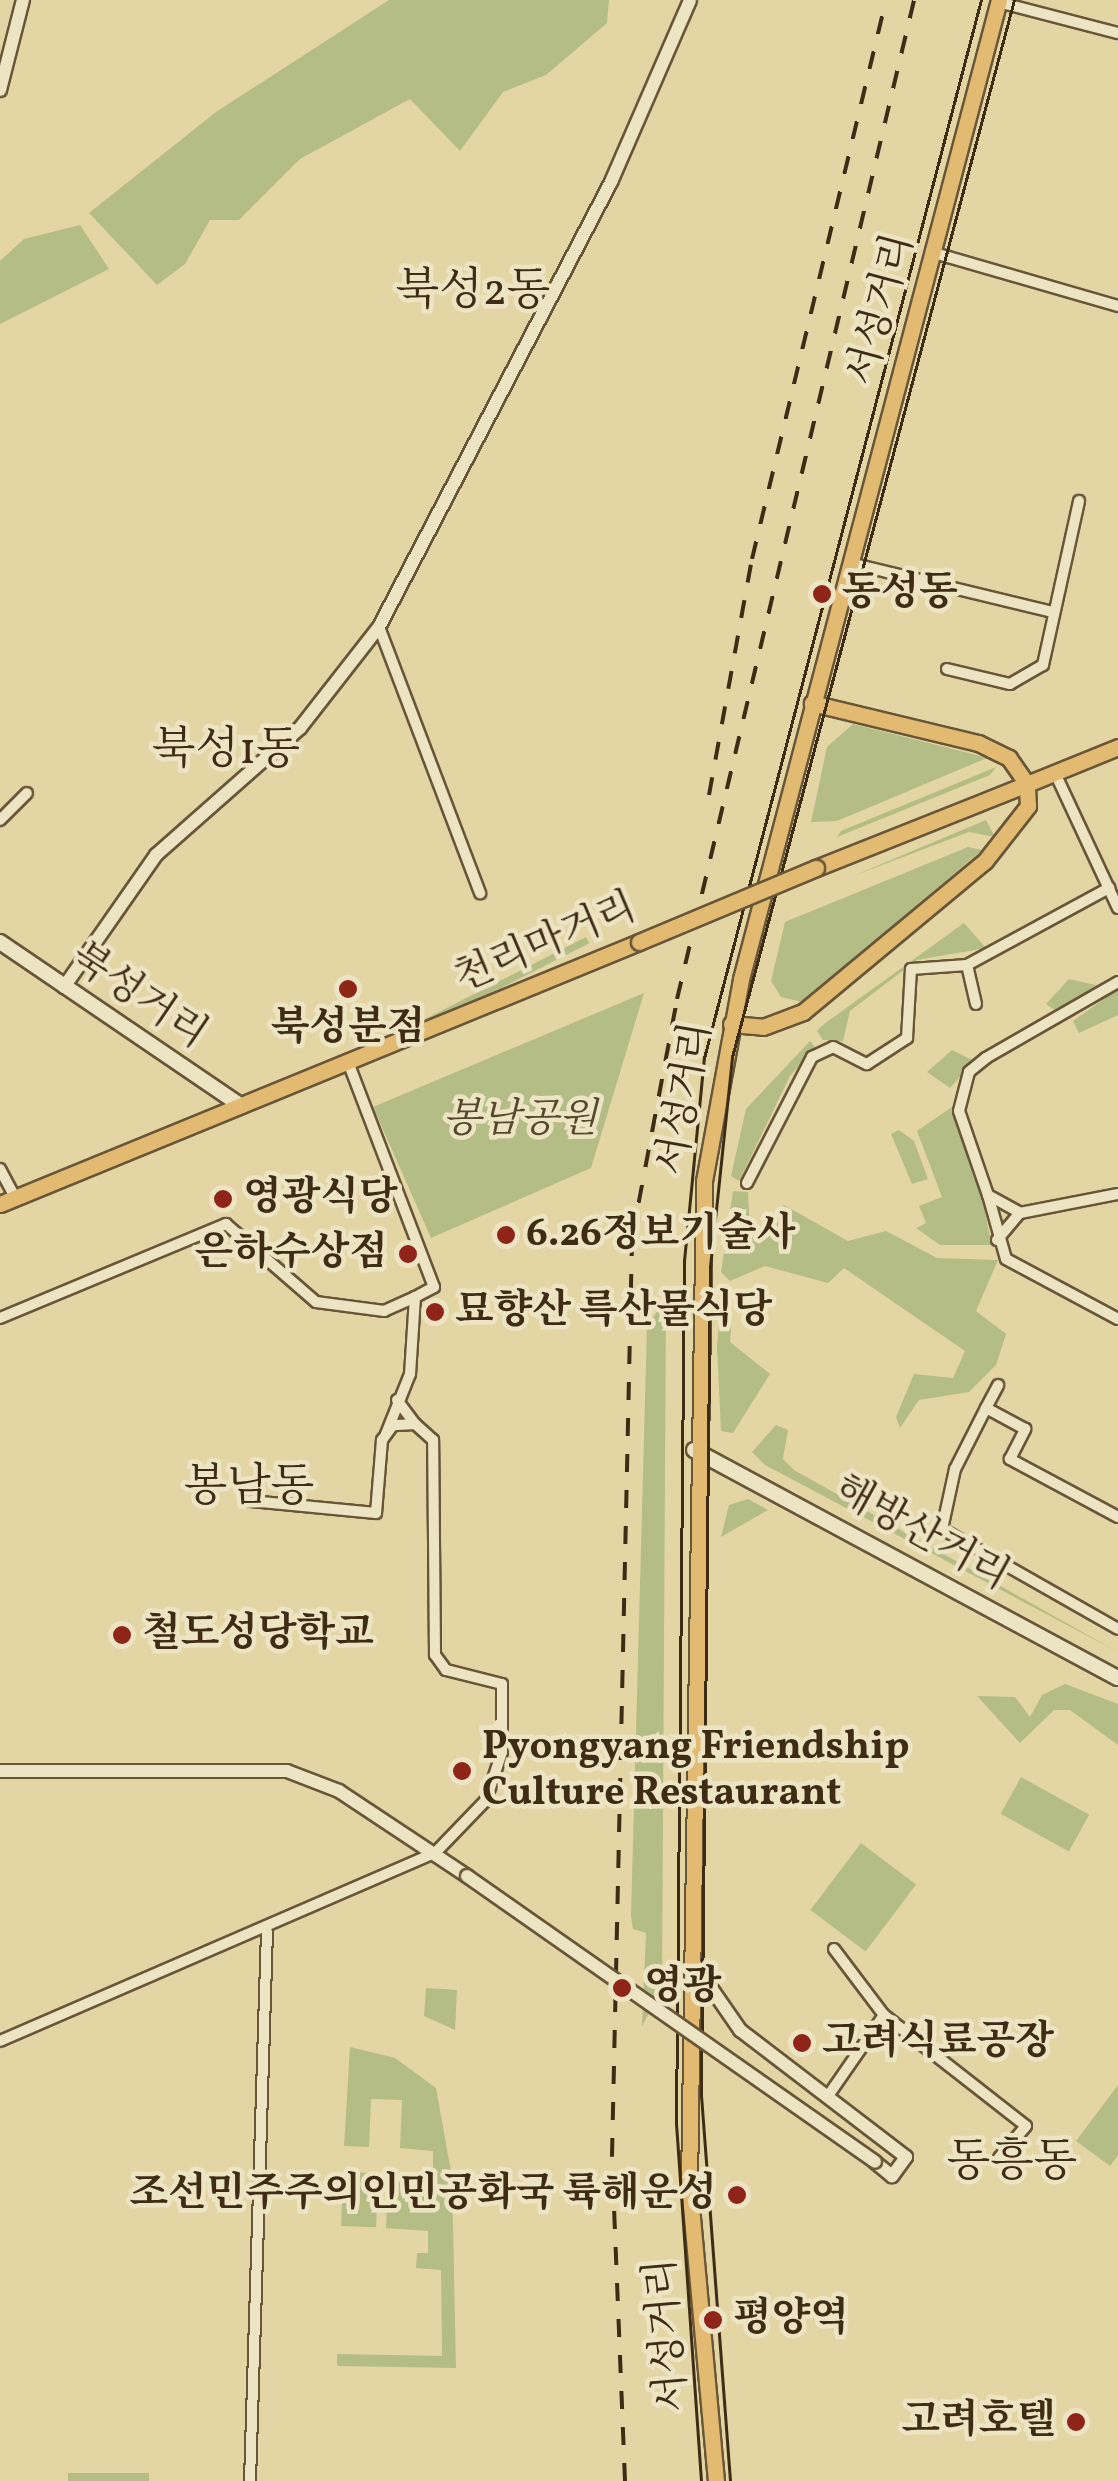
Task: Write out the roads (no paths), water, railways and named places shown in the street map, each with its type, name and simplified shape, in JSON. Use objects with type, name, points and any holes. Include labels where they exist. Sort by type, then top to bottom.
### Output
[{"type":"main road","name":"서성거리","points":[[716,2481],[689,2186],[688,1934],[698,1247],[732,1024],[812,703],[998,1]]},
{"type":"main road","points":[[732,1024],[775,1024],[816,1001],[996,850],[1020,825],[1027,784],[1009,758],[978,743],[812,703]]},
{"type":"main road","name":"천리마거리","points":[[8,1201],[1118,747]]},
{"type":"main road","name":"북성거리","points":[[0,942],[240,1106]]},
{"type":"main road","name":"해방산거리","points":[[693,1450],[1116,1673]]},
{"type":"street","points":[[0,90],[5,52],[23,0]]},
{"type":"street","points":[[64,986],[156,856],[300,728],[378,628],[611,182],[690,0]]},
{"type":"street","points":[[998,1],[1118,33]]},
{"type":"street","points":[[930,252],[1118,306]]},
{"type":"street","points":[[947,669],[1010,684],[1043,664],[1050,611],[1080,500]]},
{"type":"street","points":[[850,562],[1050,611]]},
{"type":"street","points":[[378,628],[480,893]]},
{"type":"street","points":[[1054,773],[1118,908]]},
{"type":"street","points":[[0,820],[26,793]]},
{"type":"street","points":[[747,1184],[802,1066],[833,1047],[867,1064],[914,1027],[911,969],[967,965],[1109,888]]},
{"type":"street","points":[[967,965],[976,1004]]},
{"type":"street","points":[[1118,982],[970,1072],[959,1111],[988,1195],[997,1240],[1013,1264],[1118,1319]]},
{"type":"street","points":[[0,1318],[226,1224],[316,1302],[384,1311],[434,1288],[348,1062]]},
{"type":"street","points":[[0,1169],[8,1201]]},
{"type":"street","points":[[997,1240],[1020,1213],[1118,1194]]},
{"type":"street","points":[[988,1195],[1020,1213]]},
{"type":"street","points":[[251,1501],[376,1513],[386,1435],[410,1374],[415,1298]]},
{"type":"street","points":[[998,1385],[955,1469],[943,1535],[1118,1629]]},
{"type":"street","points":[[0,2041],[266,1931],[434,1853],[486,1800],[504,1705],[496,1678],[460,1676],[435,1655],[434,1440],[415,1424],[397,1400]]},
{"type":"street","points":[[986,1408],[1025,1428],[1010,1459],[1118,1517]]},
{"type":"street","points":[[386,1435],[415,1424]]},
{"type":"street","points":[[0,1771],[288,1771],[339,1792],[434,1853],[892,2176],[906,2157],[715,2003],[688,1934]]},
{"type":"street","points":[[250,2481],[266,1931]]},
{"type":"street","points":[[834,1949],[884,2015],[1026,2126],[999,2158]]},
{"type":"street","points":[[828,2096],[884,2015]]},
{"type":"tram line","points":[[701,2481],[676,2124],[684,1261],[704,1058],[981,0]]},
{"type":"tram line","points":[[730,2481],[701,2097],[710,1267],[732,1057],[1014,0]]},
{"type":"railway","points":[[709,795],[752,559],[886,0]]},
{"type":"railway","points":[[625,2481],[612,2156],[632,1238],[677,999],[914,0]]},
{"type":"place","name":"동성동","points":[[822,594]]},
{"type":"place","name":"북성분점","points":[[348,989]]},
{"type":"place","name":"영광식당","points":[[223,1199]]},
{"type":"place","name":"6.26정보기술사","points":[[506,1235]]},
{"type":"place","name":"은하수상점","points":[[408,1254]]},
{"type":"place","name":"묘향산 륵산물식당","points":[[435,1312]]},
{"type":"place","name":"철도성당학교","points":[[122,1635]]},
{"type":"place","name":"Pyongyang Friendship Culture Restaurant","points":[[462,1771]]},
{"type":"place","name":"영광","points":[[622,1988]]},
{"type":"place","name":"고려식료공장","points":[[802,2043]]},
{"type":"place","name":"조선민주주의인민공화국 륙해운성","points":[[737,2195]]},
{"type":"place","name":"평양역","points":[[713,2320]]},
{"type":"place","name":"고려호텔","points":[[1076,2422]]},
{"type":"district","name":"북성2동","points":[[473,293]]},
{"type":"district","name":"북성1동","points":[[226,752]]},
{"type":"district","name":"봉남동","points":[[249,1489]]},
{"type":"district","name":"동흥동","points":[[1012,2164]]},
{"type":"park label","name":"봉남공원","points":[[520,1121]]}]
